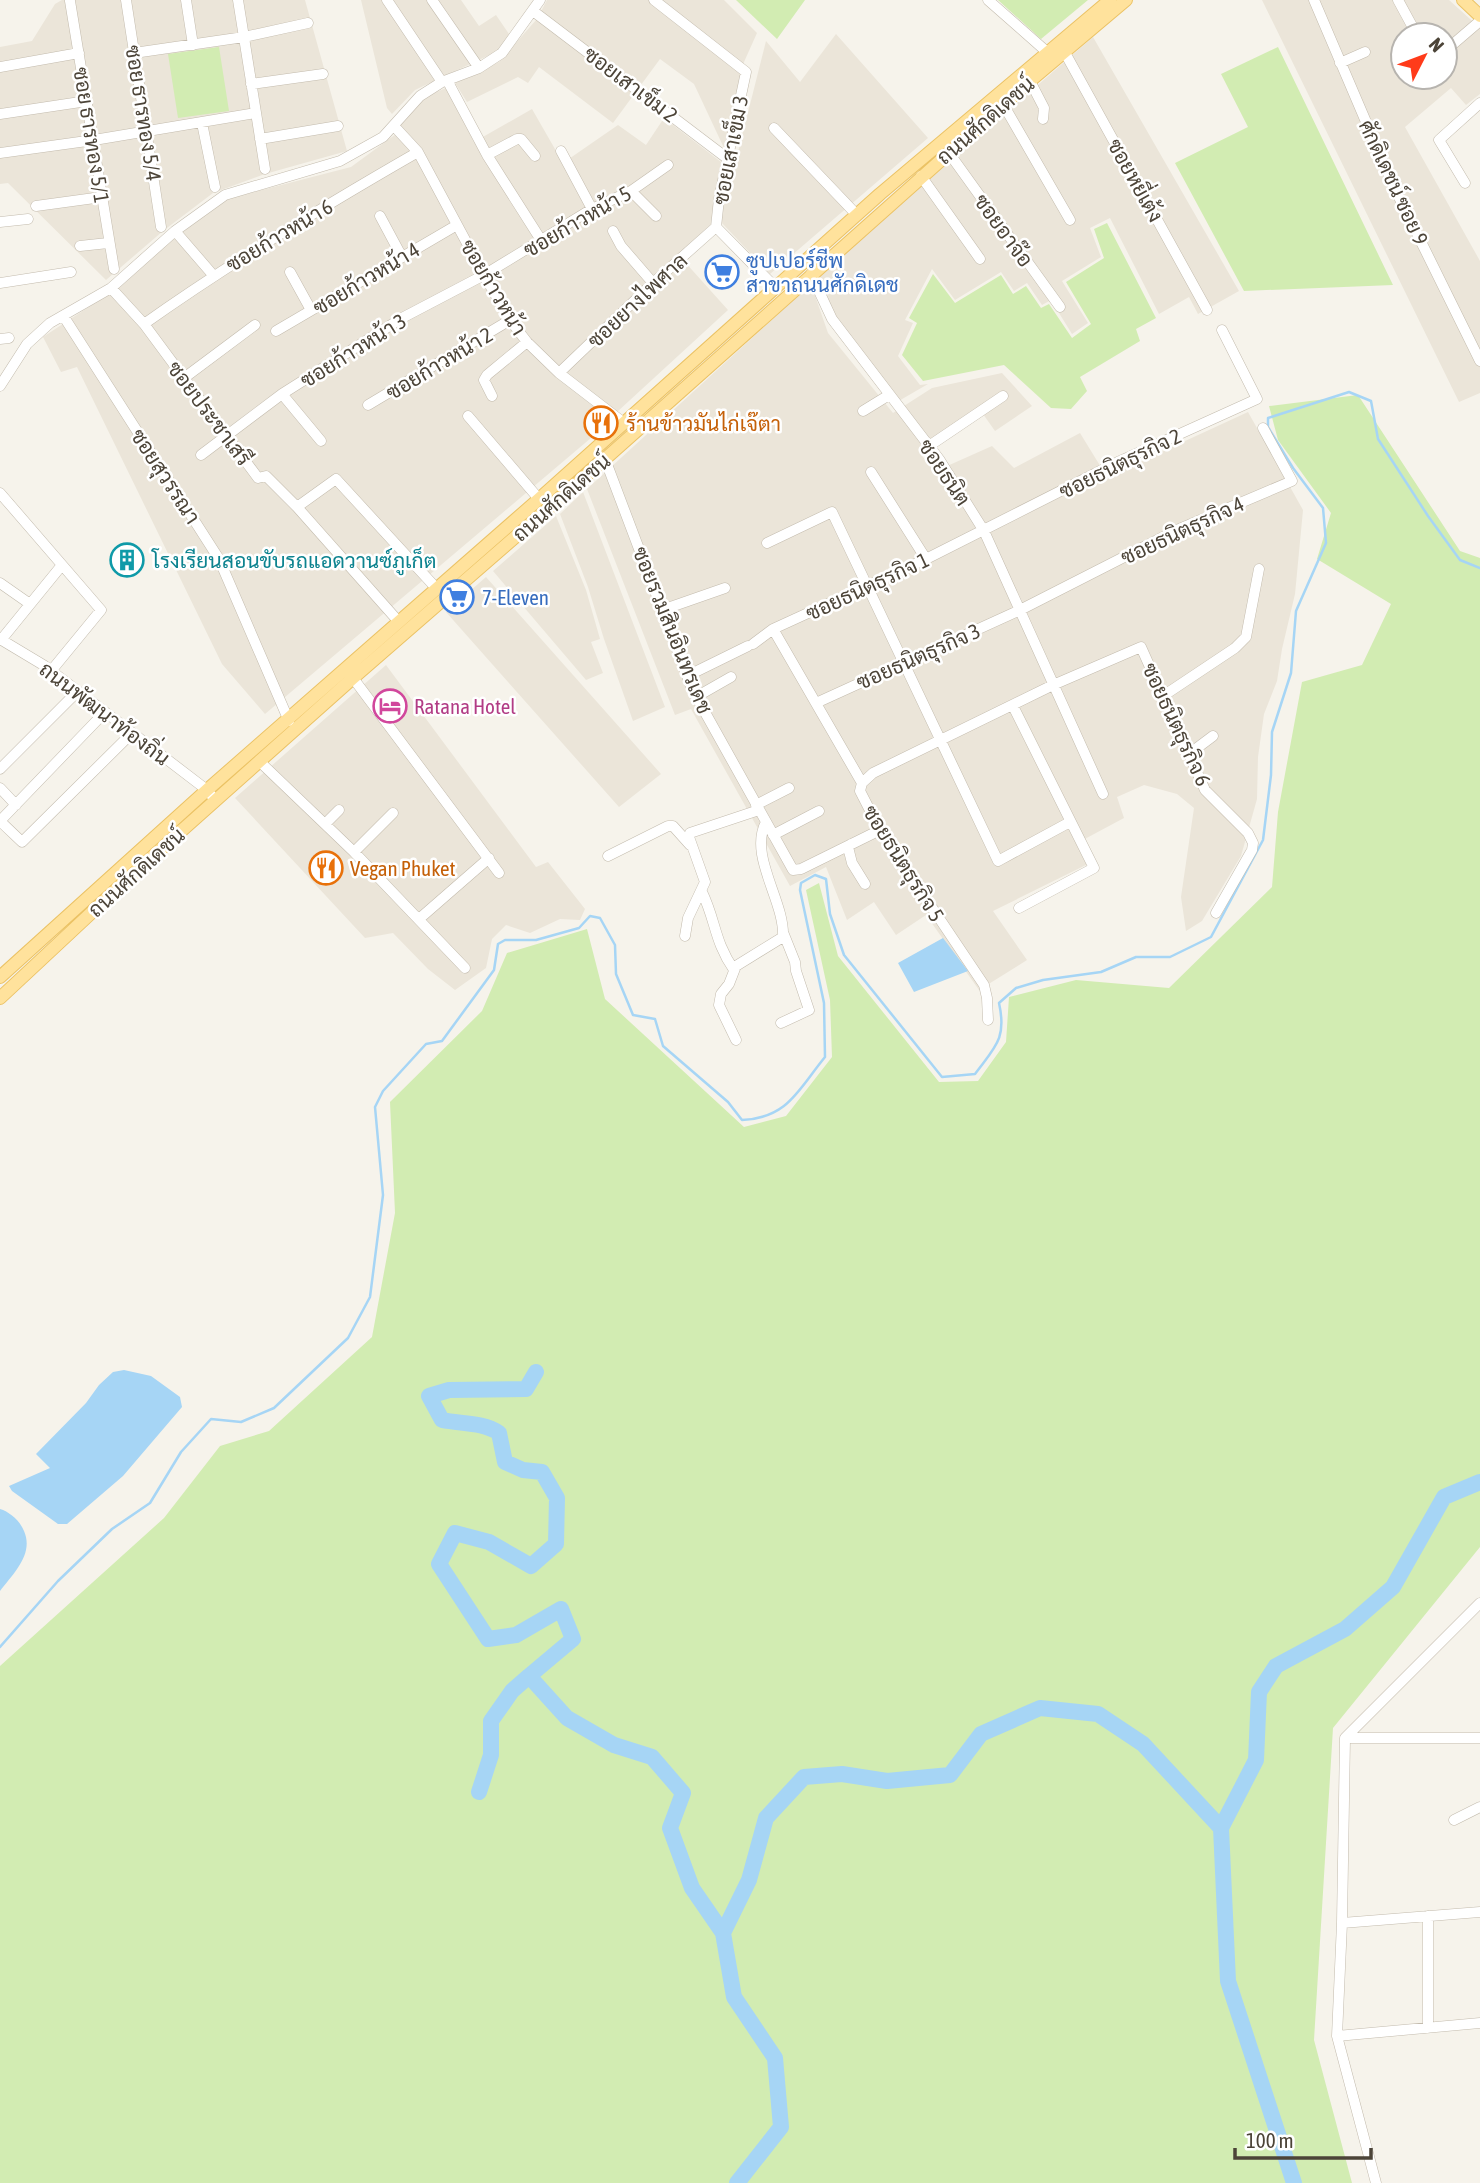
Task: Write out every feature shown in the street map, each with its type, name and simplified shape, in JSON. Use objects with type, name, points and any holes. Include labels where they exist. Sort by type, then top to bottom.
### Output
[{"type":"main road","name":"ถนนศักดิเดชน์","points":[[0,998],[289,720],[353,678],[605,459],[1064,51],[1110,0]]},
{"type":"main road","name":"ถนนศักดิเดชน์","points":[[0,977],[211,795],[259,761],[399,622],[624,424],[856,214],[1047,52],[1126,0]]},
{"type":"main road","points":[[1462,0],[1480,19]]},
{"type":"street","name":"ซอย ธารทอง 5/4","points":[[126,0],[161,227]]},
{"type":"street","points":[[186,0],[193,45]]},
{"type":"street","points":[[238,0],[265,169]]},
{"type":"street","points":[[387,0],[444,81],[486,155],[541,240]]},
{"type":"street","points":[[432,0],[479,68]]},
{"type":"street","points":[[0,386],[27,344],[50,324],[111,288],[175,231],[225,195],[340,161],[383,137],[419,96],[444,81],[479,68],[502,53],[540,0]]},
{"type":"street","name":"ซอยเสาเข็ม 3","points":[[654,0],[746,72],[716,227]]},
{"type":"street","points":[[988,0],[1047,52]]},
{"type":"street","name":"ศักดิเดชน์ ซอย 9","points":[[1314,0],[1393,185],[1480,361]]},
{"type":"street","points":[[1398,0],[1409,21]]},
{"type":"street","name":"ซอย ธารทอง 5/1","points":[[70,1],[114,269]]},
{"type":"street","name":"ซอยเสาเข็ม 2","points":[[533,11],[728,159]]},
{"type":"street","points":[[1459,38],[1480,19]]},
{"type":"street","points":[[134,53],[244,37],[308,23]]},
{"type":"street","name":"ซอยหยี่เต้ง","points":[[1064,51],[1207,310]]},
{"type":"street","points":[[1340,63],[1365,52]]},
{"type":"street","points":[[0,68],[79,53]]},
{"type":"street","points":[[251,84],[323,74]]},
{"type":"street","points":[[1030,81],[1044,108],[1043,119]]},
{"type":"street","points":[[0,114],[87,101]]},
{"type":"street","points":[[1465,183],[1439,140],[1480,103]]},
{"type":"street","points":[[1003,104],[1070,220]]},
{"type":"street","points":[[0,153],[256,114]]},
{"type":"street","points":[[202,123],[215,187]]},
{"type":"street","name":"ซอยก้าวหน้า","points":[[394,125],[418,152],[510,320],[527,342],[559,373],[624,424]]},
{"type":"street","points":[[260,139],[338,126]]},
{"type":"street","points":[[774,128],[856,214]]},
{"type":"street","points":[[486,155],[521,139],[535,156]]},
{"type":"street","points":[[561,150],[592,209]]},
{"type":"street","name":"ซอยก้าวหน้า 6","points":[[144,324],[213,275],[293,224],[418,152]]},
{"type":"street","name":"ซอยอาจ๊อ","points":[[948,153],[1060,307]]},
{"type":"street","name":"ซอยก้าวหน้า 5","points":[[484,275],[592,209],[631,191],[668,165]]},
{"type":"street","points":[[921,176],[980,259]]},
{"type":"street","points":[[631,191],[656,216]]},
{"type":"street","points":[[36,206],[102,197]]},
{"type":"street","points":[[380,216],[402,257]]},
{"type":"street","points":[[0,222],[28,219]]},
{"type":"street","name":"ซอยก้าวหน้า 4","points":[[276,331],[457,225]]},
{"type":"street","points":[[716,227],[776,288]]},
{"type":"street","name":"ซอยยางไพศาล","points":[[559,373],[716,227]]},
{"type":"street","points":[[175,231],[213,275]]},
{"type":"street","points":[[612,231],[621,246],[653,283]]},
{"type":"street","points":[[80,246],[108,243]]},
{"type":"street","points":[[0,283],[71,272]]},
{"type":"street","points":[[290,272],[311,310]]},
{"type":"street","name":"ซอยธนิต","points":[[811,274],[832,319],[929,446],[984,531],[1102,794]]},
{"type":"street","name":"ซอยก้าวหน้า 3","points":[[201,455],[282,394],[402,318],[484,275]]},
{"type":"street","name":"ซอยประชาเสรี","points":[[111,288],[144,324],[258,478],[266,476],[297,507],[399,622]]},
{"type":"street","name":"ซอยสุวรรณา","points":[[64,317],[219,559],[289,720]]},
{"type":"street","name":"ซอยก้าวหน้า 2","points":[[368,405],[510,320]]},
{"type":"street","points":[[184,378],[255,325]]},
{"type":"street","name":"ซอยธนิตธุรกิจ 2","points":[[984,531],[1120,461],[1257,399],[1222,330]]},
{"type":"street","points":[[492,396],[484,380],[487,375],[527,342]]},
{"type":"street","points":[[282,394],[321,441]]},
{"type":"street","points":[[863,411],[889,395]]},
{"type":"street","points":[[929,446],[1003,396]]},
{"type":"street","points":[[468,416],[539,499]]},
{"type":"street","name":"ซอยธนิตธุรกิจ 4","points":[[1020,610],[1179,529],[1292,481],[1262,428]]},
{"type":"street","name":"ซอยรวมสินอินทรเดช","points":[[605,459],[696,697],[793,870],[801,869],[852,844]]},
{"type":"street","points":[[871,472],[926,559]]},
{"type":"street","points":[[297,507],[336,479],[437,589]]},
{"type":"street","points":[[0,493],[101,610],[51,671]]},
{"type":"street","points":[[767,543],[832,512],[998,861],[1069,822]]},
{"type":"street","name":"ซอยธนิตธุรกิจ 1","points":[[687,676],[751,645],[774,629],[984,531]]},
{"type":"street","points":[[1,640],[62,565]]},
{"type":"street","points":[[1163,696],[1235,648],[1245,637],[1259,569]]},
{"type":"street","points":[[0,583],[30,604]]},
{"type":"street","points":[[662,610],[725,588]]},
{"type":"street","name":"ซอยธนิตธุรกิจ 3","points":[[816,703],[1020,610]]},
{"type":"street","points":[[774,629],[862,783]]},
{"type":"street","name":"ถนนพัฒนาท้องถิ่น","points":[[1,640],[51,671],[211,795]]},
{"type":"street","name":"ซอยธนิตธุรกิจ 6","points":[[1053,685],[1141,648],[1205,790],[1248,833],[1253,843],[1252,850],[1216,913]]},
{"type":"street","points":[[696,697],[730,677]]},
{"type":"street","points":[[353,678],[499,873]]},
{"type":"street","name":"ซอยธนิตธุรกิจ 5","points":[[988,1020],[984,985],[880,830],[859,791],[862,783],[873,773],[1053,685]]},
{"type":"street","points":[[0,769],[78,691]]},
{"type":"street","points":[[1013,706],[1094,868],[1019,908]]},
{"type":"street","points":[[105,712],[0,821],[22,842],[132,733]]},
{"type":"street","points":[[1189,754],[1213,736]]},
{"type":"street","points":[[259,761],[354,852],[465,968]]},
{"type":"street","points":[[0,788],[16,805]]},
{"type":"street","points":[[685,936],[688,918],[705,882],[689,837],[692,831],[758,807],[789,788]]},
{"type":"street","points":[[325,824],[339,810]]},
{"type":"street","points":[[773,835],[818,811]]},
{"type":"street","points":[[354,852],[393,813]]},
{"type":"street","points":[[736,1040],[719,1005],[721,994],[738,964],[783,937],[782,912],[766,872],[762,845],[762,829],[766,822]]},
{"type":"street","points":[[608,856],[671,825],[692,847]]},
{"type":"street","points":[[864,884],[848,847],[880,830]]},
{"type":"street","points":[[419,919],[489,858]]},
{"type":"street","points":[[702,891],[709,906],[720,949],[734,970]]},
{"type":"street","points":[[782,1023],[809,1010],[783,932]]},
{"type":"street","points":[[1376,2183],[1337,2036],[1345,1738],[1480,1603]]},
{"type":"street","points":[[1345,1738],[1480,1738]]},
{"type":"street","points":[[1454,1820],[1480,1807]]},
{"type":"street","points":[[1342,1923],[1480,1912]]},
{"type":"street","points":[[1428,1916],[1428,2028]]},
{"type":"street","points":[[1337,2036],[1480,2023]]},
{"type":"shaded area","points":[[62,0],[305,0],[347,151],[265,174],[213,193],[106,280],[8,183],[0,184],[0,47],[32,41],[55,4]]},
{"type":"shaded area","points":[[361,0],[461,0],[479,26],[496,15],[509,34],[500,50],[415,90],[392,114],[387,108]]},
{"type":"shaded area","points":[[547,0],[724,0],[757,33],[744,62],[724,148],[694,84],[660,59],[613,123],[539,67],[528,83],[518,77],[467,102],[455,83],[499,62],[537,19]]},
{"type":"shaded area","points":[[1262,0],[1449,0],[1480,28],[1480,94],[1466,105],[1454,91],[1459,91],[1459,21],[1389,21],[1389,91],[1447,91],[1405,127],[1480,261],[1480,393],[1459,402]]},
{"type":"shaded area","points":[[836,34],[928,138],[770,274],[721,222],[714,221],[553,373],[611,421],[265,714],[222,664],[77,367],[61,372],[43,337],[110,293],[173,237],[227,199],[351,167],[396,134],[403,120],[420,99],[446,88],[474,142],[532,109],[563,163],[618,125],[646,145],[664,118],[721,162],[734,168],[766,41],[800,82]]},
{"type":"shaded area","points":[[1093,37],[1239,291],[1198,314],[1189,297],[1159,314],[1110,218],[1090,228],[1101,257],[1062,281],[1088,323],[1072,334],[1051,300],[1042,305],[1027,283],[1014,291],[1001,272],[955,300],[932,269],[905,320],[913,323],[898,356],[920,385],[928,384],[897,402],[837,320],[818,276]]},
{"type":"shaded area","points":[[684,261],[728,310],[617,412],[565,372]]},
{"type":"shaded area","points":[[811,284],[828,333],[893,413],[932,388],[1002,373],[1032,406],[995,431],[983,414],[935,445],[921,455],[936,471],[992,446],[1014,468],[1080,433],[1107,477],[1248,412],[1303,510],[1295,594],[1277,681],[1264,714],[1258,757],[1257,799],[1241,856],[1202,921],[1186,931],[1181,897],[1194,808],[1177,794],[1144,785],[1117,797],[1124,818],[1081,841],[1090,863],[993,911],[1027,960],[979,990],[926,915],[896,935],[874,902],[847,920],[826,867],[790,886],[691,709],[675,715],[587,489]]},
{"type":"shaded area","points":[[583,492],[665,707],[633,721],[588,587],[560,514]]},
{"type":"shaded area","points":[[556,516],[586,590],[600,639],[591,642],[603,673],[586,680],[493,571]]},
{"type":"shaded area","points":[[486,577],[661,774],[619,807],[446,612]]},
{"type":"shaded area","points":[[386,665],[536,867],[548,862],[585,909],[580,920],[560,919],[530,933],[506,925],[492,939],[486,968],[455,990],[428,969],[393,933],[365,938],[235,798]]},
{"type":"green space","points":[[736,0],[805,0],[777,39]]},
{"type":"green space","points":[[998,0],[1088,0],[1041,39]]},
{"type":"green space","points":[[219,47],[229,111],[178,118],[168,54]]},
{"type":"green space","points":[[1278,47],[1393,285],[1244,291],[1175,163],[1248,127],[1221,74]]},
{"type":"green space","points":[[1107,223],[1156,318],[1136,329],[1140,341],[1080,377],[1087,391],[1071,409],[1051,408],[1004,365],[923,381],[902,355],[917,323],[909,318],[933,274],[955,303],[1001,275],[1013,294],[1026,286],[1041,308],[1049,304],[1072,338],[1091,324],[1066,282],[1104,258],[1094,229]]},
{"type":"green space","points":[[1358,395],[1460,551],[1480,558],[1480,1547],[1333,1728],[1314,2040],[1352,2183],[0,2183],[0,1666],[164,1518],[220,1446],[269,1431],[372,1337],[395,1213],[390,1102],[482,1011],[507,953],[587,929],[605,999],[744,1127],[786,1116],[832,1057],[830,1000],[806,890],[819,883],[838,956],[939,1082],[978,1081],[1006,1042],[1009,997],[1076,980],[1169,988],[1272,887],[1278,812],[1302,682],[1362,665],[1391,604],[1317,559],[1331,513],[1278,440],[1269,406]]},
{"type":"water","points":[[943,938],[968,971],[914,992],[898,963]]},
{"type":"water","points":[[124,1370],[151,1376],[180,1397],[182,1407],[123,1476],[67,1524],[58,1524],[12,1491],[9,1486],[50,1468],[36,1454],[86,1403],[99,1385],[113,1372]]},
{"type":"water","points":[[0,1509],[20,1524],[26,1539],[26,1548],[21,1563],[0,1591]]},
{"type":"waterway","points":[[0,1647],[58,1581],[112,1529],[150,1503],[181,1452],[211,1419],[241,1422],[274,1408],[348,1338],[370,1297],[383,1195],[375,1107],[383,1091],[426,1044],[442,1041],[494,970],[498,944],[505,940],[536,940],[579,928],[590,916],[600,918],[615,945],[616,974],[633,1015],[655,1019],[663,1046],[728,1102],[742,1120],[758,1118],[771,1114],[791,1100],[825,1057],[824,1003],[800,890],[801,883],[815,875],[826,879],[830,914],[844,955],[942,1077],[975,1074],[998,1042],[1001,1025],[999,1003],[1016,988],[1043,980],[1101,972],[1136,957],[1170,957],[1211,937],[1263,840],[1271,775],[1272,732],[1291,673],[1296,611],[1326,543],[1323,508],[1293,468],[1268,427],[1268,418],[1349,392],[1371,401],[1378,439],[1428,516],[1460,560],[1480,568]]},
{"type":"waterway","points":[[536,1372],[526,1389],[449,1390],[429,1396],[442,1420],[493,1429],[499,1433],[505,1462],[523,1470],[542,1472],[557,1498],[556,1544],[531,1566],[489,1542],[455,1533],[439,1564],[488,1639],[516,1635],[561,1609],[573,1639],[529,1676],[567,1718],[614,1745],[652,1757],[683,1793],[670,1828],[692,1888],[723,1933],[734,1997],[775,2058],[781,2127],[737,2183]]},
{"type":"waterway","points":[[1294,2183],[1228,1981],[1221,1828],[1256,1760],[1259,1692],[1276,1666],[1345,1629],[1393,1587],[1444,1497],[1480,1482]]},
{"type":"waterway","points":[[479,1792],[491,1755],[491,1721],[512,1691],[529,1676]]},
{"type":"waterway","points":[[723,1933],[749,1880],[766,1818],[804,1777],[842,1774],[887,1781],[950,1775],[981,1734],[1040,1708],[1098,1714],[1143,1744],[1221,1828]]},
{"type":"place","name":"ซูปเปอร์ชีพ สาขาถนนศักดิเดช","points":[[722,272]]},
{"type":"place","name":"ร้านข้าวมันไก่เจ๊ตา","points":[[601,423]]},
{"type":"place","name":"โรงเรียนสอนขับรถแอดวานซ์ภูเก็ต","points":[[127,560]]},
{"type":"place","name":"7-Eleven","points":[[457,597]]},
{"type":"place","name":"Ratana Hotel","points":[[390,706]]},
{"type":"place","name":"Vegan Phuket","points":[[326,868]]}]
